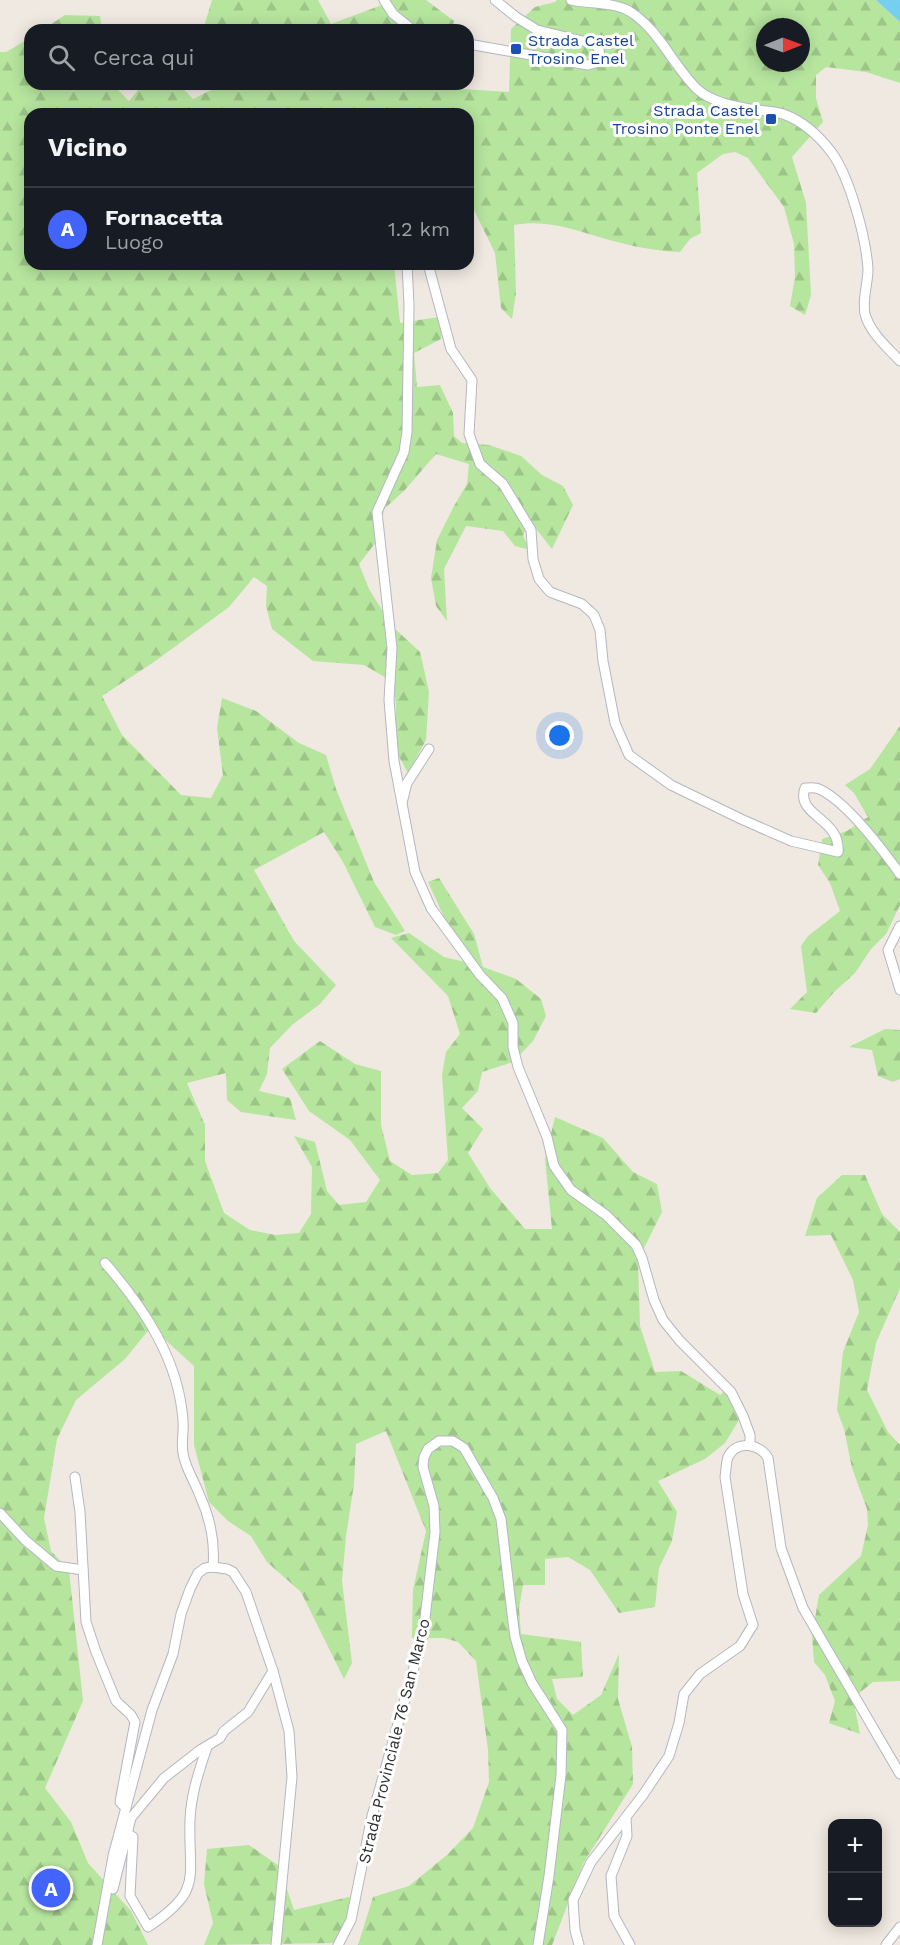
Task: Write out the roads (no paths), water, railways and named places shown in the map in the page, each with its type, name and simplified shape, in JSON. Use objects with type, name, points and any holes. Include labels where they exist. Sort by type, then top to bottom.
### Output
[{"type":"street","points":[[384,0],[393,14],[406,24]]},
{"type":"street","points":[[474,45],[588,65],[595,63],[600,57],[600,50],[595,44],[537,30],[495,0]]},
{"type":"street","points":[[571,0],[617,6],[628,11],[642,22],[698,90],[716,101],[782,113],[800,122],[819,137],[842,168],[859,220],[868,271],[864,299],[866,316],[882,341],[900,361]]},
{"type":"street","points":[[406,270],[409,305],[407,432],[404,452],[377,512],[392,648],[389,700],[394,761],[415,872],[431,908],[480,975],[502,998],[513,1023],[513,1047],[518,1067],[547,1137],[554,1166],[571,1190],[606,1215],[636,1245],[663,1320],[680,1341],[730,1392],[743,1416],[750,1435],[750,1445]]},
{"type":"street","points":[[430,270],[451,349],[472,380],[469,434],[480,464],[503,484],[531,530],[533,559],[538,579],[550,592],[582,604],[594,615],[600,630],[603,661],[615,723],[629,754],[671,785],[741,819],[791,841],[838,852],[839,844],[829,825],[805,806],[802,796],[805,788],[817,788],[838,801],[883,851],[900,874]]},
{"type":"street","points":[[401,806],[407,783],[429,749]]},
{"type":"street","points":[[900,926],[888,950],[900,990]]},
{"type":"street","points":[[105,1263],[144,1312],[169,1359],[183,1421],[183,1454],[202,1498],[211,1531],[214,1547],[213,1567]]},
{"type":"street","name":"Strada Provinciale 76 San Marco","points":[[338,1945],[351,1920],[372,1816],[423,1635],[435,1532],[434,1506],[423,1467],[424,1457],[431,1446],[439,1441],[448,1440],[464,1448],[496,1506],[504,1539],[515,1637],[532,1683],[561,1730],[561,1775],[538,1945]]},
{"type":"street","points":[[579,1945],[575,1930],[573,1900],[591,1862],[626,1818],[669,1756],[679,1723],[684,1694],[700,1674],[740,1646],[753,1625],[743,1594],[725,1477],[727,1460],[739,1447],[750,1445],[760,1449],[768,1458],[781,1548],[803,1608],[900,1774]]},
{"type":"street","points":[[75,1477],[81,1512],[86,1622],[116,1701],[133,1717],[135,1722],[120,1802],[126,1808]]},
{"type":"street","points":[[0,1513],[25,1540],[56,1566],[83,1570]]},
{"type":"street","points":[[97,1945],[113,1856],[148,1724],[173,1654],[181,1614],[198,1573],[205,1568],[213,1567],[233,1572],[246,1592],[273,1671],[289,1731],[292,1777],[276,1945]]},
{"type":"street","points":[[101,1922],[106,1914],[131,1818],[164,1778],[200,1750],[220,1738],[224,1731],[248,1712],[273,1671]]},
{"type":"street","points":[[127,1833],[133,1837],[130,1896],[147,1927],[173,1909],[183,1897],[191,1878],[190,1818],[195,1785],[207,1747]]},
{"type":"street","points":[[626,1818],[627,1836],[611,1876],[614,1916],[630,1945]]},
{"type":"street","points":[[345,1945],[351,1920]]},
{"type":"street","points":[[886,1945],[900,1927]]},
{"type":"water","points":[[900,0],[900,22],[877,1]]},
{"type":"place","name":"Strada Castel Trosino Enel","points":[[516,49]]},
{"type":"place","name":"Strada Castel Trosino Ponte Enel","points":[[771,119]]},
{"type":"place","name":"Fornacetta","points":[[51,1888]]}]
